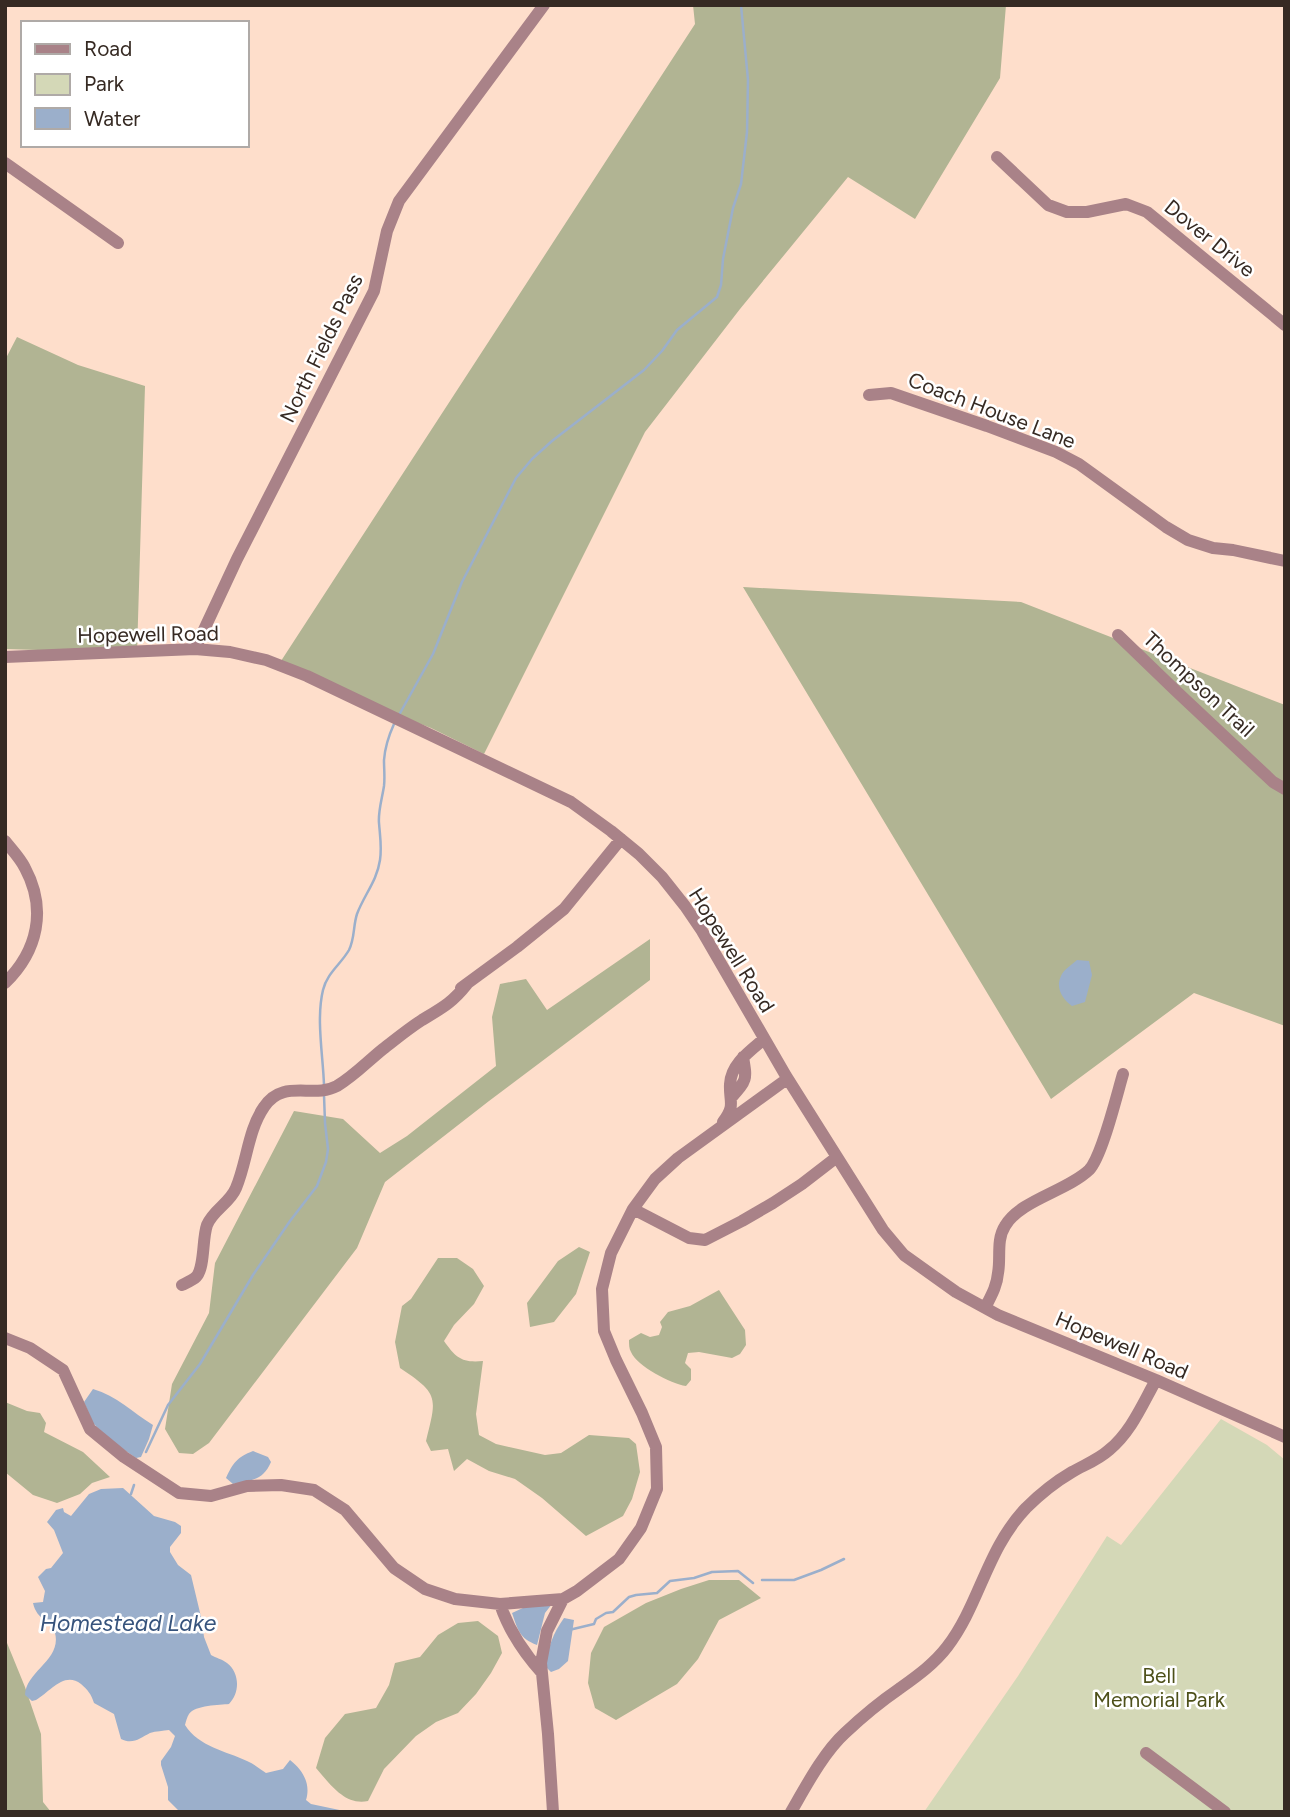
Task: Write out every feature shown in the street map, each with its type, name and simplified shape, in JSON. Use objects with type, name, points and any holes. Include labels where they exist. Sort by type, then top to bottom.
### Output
[{"type":"street","name":"North Fields Pass","points":[[195,649],[237,559],[374,291],[387,231],[399,201],[544,5]]},
{"type":"street","name":"Dover Drive","points":[[997,157],[1048,205],[1067,212],[1087,212],[1126,204],[1147,212],[1285,325]]},
{"type":"street","points":[[5,163],[118,243]]},
{"type":"street","name":"Coach House Lane","points":[[869,395],[891,393],[1056,452],[1079,464],[1188,540],[1213,548],[1285,561]]},
{"type":"street","name":"Thompson Trail","points":[[1118,635],[1273,782],[1285,789]]},
{"type":"street","name":"Hopewell Road","points":[[5,657],[195,649],[230,652],[266,660],[307,676],[558,794],[581,808],[621,839],[662,877],[685,906],[788,1079],[883,1230],[904,1255],[947,1286],[985,1308],[1285,1437]]},
{"type":"street","points":[[182,1285],[197,1276],[201,1267],[207,1224],[227,1203],[236,1188],[256,1122],[264,1106],[284,1091],[317,1090],[336,1086],[420,1021],[452,1002],[467,984],[565,909],[621,839]]},
{"type":"street","points":[[5,983],[27,956],[33,943],[38,917],[31,881],[24,865],[8,849]]},
{"type":"street","points":[[719,1128],[730,1113],[730,1084],[734,1068],[764,1039]]},
{"type":"street","points":[[985,1308],[996,1286],[1001,1233],[1005,1225],[1019,1211],[1079,1178],[1093,1165],[1123,1074]]},
{"type":"street","points":[[7,1340],[30,1348],[63,1370],[90,1429],[133,1463],[179,1493],[211,1496],[247,1486],[281,1485],[313,1490],[345,1510],[394,1568],[425,1589],[455,1599],[500,1604],[563,1599],[619,1559],[641,1528],[657,1489],[656,1447],[604,1331],[601,1289],[611,1253],[633,1209],[655,1179],[678,1158],[788,1079]]},
{"type":"street","points":[[633,1209],[689,1238],[705,1240],[773,1203],[837,1157]]},
{"type":"street","points":[[791,1812],[843,1734],[898,1689],[920,1675],[947,1647],[961,1625],[993,1555],[1014,1522],[1051,1486],[1097,1459],[1117,1443],[1134,1421],[1156,1380]]},
{"type":"street","points":[[553,1812],[541,1663],[547,1631],[563,1599]]},
{"type":"street","points":[[500,1604],[518,1643],[542,1674]]},
{"type":"street","points":[[1146,1753],[1225,1812]]},
{"type":"green space","points":[[693,5],[1006,5],[1000,78],[915,219],[848,177],[740,309],[645,432],[484,754],[281,661],[695,24]]},
{"type":"green space","points":[[17,337],[78,365],[145,386],[137,653],[5,649],[5,360]]},
{"type":"green space","points":[[743,587],[1021,602],[1285,705],[1285,1026],[1194,993],[1051,1099]]},
{"type":"green space","points":[[650,939],[650,980],[385,1182],[357,1248],[209,1443],[193,1454],[179,1453],[165,1429],[172,1384],[209,1313],[215,1263],[294,1111],[343,1119],[380,1153],[407,1136],[496,1066],[492,1017],[500,984],[526,979],[547,1010]]},
{"type":"green space","points":[[579,1247],[590,1252],[576,1294],[554,1322],[530,1327],[527,1303],[558,1261]]},
{"type":"green space","points":[[438,1258],[457,1258],[473,1269],[484,1286],[474,1304],[454,1325],[444,1341],[460,1358],[483,1361],[476,1414],[479,1435],[496,1444],[545,1455],[561,1453],[589,1435],[629,1438],[636,1444],[640,1472],[632,1499],[623,1516],[586,1536],[515,1479],[489,1471],[467,1459],[454,1471],[448,1449],[431,1451],[426,1441],[432,1415],[432,1398],[422,1384],[400,1368],[395,1342],[402,1306],[411,1299]]},
{"type":"green space","points":[[719,1290],[745,1330],[746,1345],[740,1354],[732,1358],[699,1352],[688,1353],[685,1363],[691,1369],[691,1380],[686,1386],[655,1373],[634,1357],[629,1340],[641,1333],[650,1337],[659,1335],[662,1327],[660,1322],[668,1312],[690,1306]]},
{"type":"green space","points":[[5,1402],[40,1413],[46,1423],[44,1432],[83,1452],[110,1477],[92,1483],[80,1494],[57,1503],[33,1495],[5,1472]]},
{"type":"green space","name":"Bell Memorial Park","points":[[1221,1419],[1267,1445],[1285,1460],[1285,1812],[924,1812],[1018,1676],[1107,1536],[1121,1545]]},
{"type":"green space","points":[[709,1580],[739,1580],[761,1598],[719,1620],[698,1659],[677,1684],[616,1720],[595,1708],[588,1683],[591,1653],[604,1627],[646,1603]]},
{"type":"green space","points":[[478,1621],[498,1636],[502,1653],[476,1694],[458,1713],[436,1722],[416,1736],[384,1769],[368,1801],[360,1802],[345,1797],[316,1768],[325,1738],[345,1714],[376,1708],[389,1685],[395,1663],[420,1657],[438,1635],[458,1623]]},
{"type":"green space","points":[[5,1638],[41,1734],[43,1802],[51,1812],[5,1812]]},
{"type":"water","points":[[1077,960],[1089,961],[1092,975],[1085,1002],[1072,1006],[1061,993],[1059,980]]},
{"type":"water","points":[[93,1389],[117,1400],[153,1425],[141,1457],[136,1458],[107,1438],[93,1423],[84,1402]]},
{"type":"water","points":[[253,1451],[268,1457],[271,1462],[268,1468],[256,1479],[233,1484],[226,1478],[231,1468],[239,1458]]},
{"type":"water","name":"Homestead Lake","points":[[123,1488],[154,1516],[181,1526],[181,1533],[170,1547],[170,1552],[178,1565],[191,1575],[204,1637],[211,1655],[227,1663],[236,1677],[237,1689],[229,1704],[192,1711],[185,1725],[213,1748],[250,1762],[266,1773],[283,1769],[290,1760],[305,1778],[306,1800],[311,1804],[349,1812],[180,1812],[168,1800],[168,1787],[161,1765],[175,1736],[169,1730],[150,1733],[133,1741],[121,1739],[114,1714],[94,1703],[87,1690],[75,1681],[63,1681],[36,1700],[32,1701],[25,1695],[31,1679],[49,1658],[56,1642],[53,1629],[38,1613],[33,1603],[43,1602],[45,1591],[38,1577],[51,1568],[63,1553],[54,1530],[47,1522],[56,1510],[63,1508],[64,1512],[71,1516],[89,1494],[101,1489]]},
{"type":"water","points":[[552,1604],[545,1613],[537,1645],[523,1636],[512,1613],[525,1607]]},
{"type":"water","points":[[564,1618],[574,1620],[568,1661],[551,1672],[545,1666],[548,1653]]},
{"type":"waterway","points":[[399,715],[433,654],[462,582],[516,478],[552,441],[644,370],[677,330],[717,297],[733,208],[741,184],[747,132],[748,80],[741,5]]},
{"type":"waterway","points":[[324,1085],[320,1025],[323,990],[349,950],[357,914],[378,868],[381,851],[379,814],[385,755],[394,724]]},
{"type":"waterway","points":[[146,1452],[168,1405],[200,1364],[253,1275],[317,1186],[328,1149],[324,1095]]},
{"type":"waterway","points":[[131,1494],[134,1485]]},
{"type":"waterway","points":[[762,1580],[794,1580],[844,1559]]},
{"type":"waterway","points":[[569,1630],[594,1624],[596,1619],[613,1612],[629,1597],[657,1593],[670,1581],[712,1572],[738,1571],[753,1583]]}]
